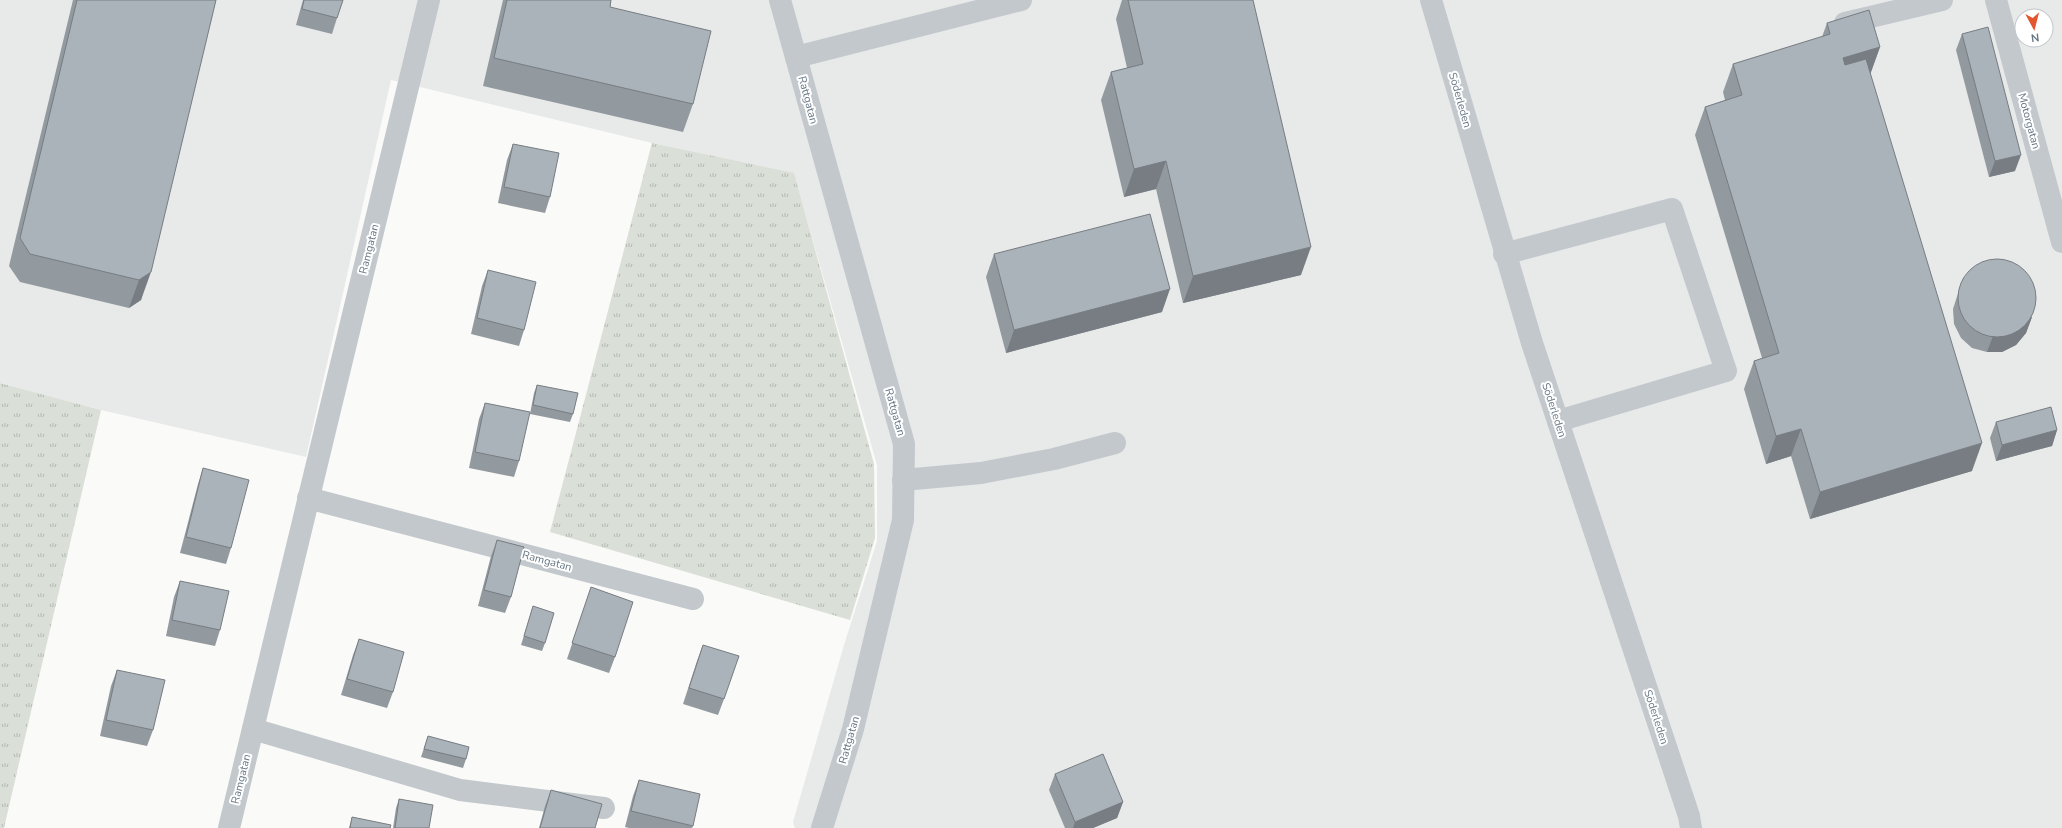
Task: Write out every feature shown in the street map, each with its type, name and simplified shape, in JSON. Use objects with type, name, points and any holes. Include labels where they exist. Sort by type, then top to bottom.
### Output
[{"type":"street","name":"Ramgatan","points":[[229,828],[429,0]]},
{"type":"street","name":"Rattgatan","points":[[780,0],[904,444],[902,520],[853,729],[822,828]]},
{"type":"street","points":[[796,57],[1021,0]]},
{"type":"street","name":"Söderleden","points":[[1431,0],[1504,254],[1692,824]]},
{"type":"street","points":[[1845,23],[1942,0]]},
{"type":"street","name":"Motorgatan","points":[[1996,0],[2062,242]]},
{"type":"street","points":[[1504,254],[1672,209],[1726,371],[1558,421]]},
{"type":"street","points":[[903,480],[980,473],[1054,459],[1115,444]]},
{"type":"street","name":"Ramgatan","points":[[308,498],[693,599]]},
{"type":"street","points":[[253,729],[460,790],[604,808]]},
{"type":"shaded area","points":[[0,0],[2062,0],[2062,828],[795,828],[793,822],[844,645],[877,541],[877,465],[794,174],[652,143],[391,80],[306,457],[101,410],[0,383]]},
{"type":"green space","points":[[652,143],[794,173],[874,464],[875,538],[850,620],[550,532]]},
{"type":"green space","points":[[0,383],[101,410],[4,828],[0,828]]},
{"type":"building","points":[[77,0],[216,0],[151,272],[139,280],[30,254],[20,238]]},
{"type":"building","points":[[304,0],[343,0],[337,18],[302,9]]},
{"type":"building","points":[[507,0],[611,0],[610,7],[711,31],[693,104],[494,58]]},
{"type":"building","points":[[1128,0],[1253,0],[1311,247],[1193,276],[1166,161],[1134,169],[1111,72],[1143,64]]},
{"type":"building","points":[[1869,10],[1880,47],[1843,58],[1845,65],[1866,59],[1982,443],[1820,492],[1801,429],[1776,436],[1754,361],[1779,353],[1705,107],[1742,95],[1733,64],[1830,34],[1827,23]]},
{"type":"building","points":[[1988,27],[2021,155],[1995,161],[1962,34]]},
{"type":"building","points":[[513,144],[559,153],[550,197],[504,187]]},
{"type":"building","points":[[1150,214],[1170,289],[1014,330],[994,254]]},
{"type":"building","points":[[1997,259],[2012,262],[2019,266],[2029,276],[2033,283],[2036,298],[2033,313],[2029,320],[2019,330],[2012,334],[1997,337],[1982,334],[1975,330],[1965,320],[1961,313],[1958,298],[1961,283],[1965,276],[1975,266],[1982,262]]},
{"type":"building","points":[[488,270],[536,282],[524,330],[477,318]]},
{"type":"building","points":[[537,385],[578,393],[573,414],[533,405]]},
{"type":"building","points":[[485,403],[530,412],[519,461],[475,452]]},
{"type":"building","points":[[2051,407],[2057,430],[2002,445],[1996,422]]},
{"type":"building","points":[[203,468],[249,480],[231,548],[186,537]]},
{"type":"building","points":[[497,540],[524,547],[511,597],[484,590]]},
{"type":"building","points":[[180,581],[229,591],[220,630],[172,620]]},
{"type":"building","points":[[591,587],[633,602],[615,657],[572,643]]},
{"type":"building","points":[[533,606],[554,613],[545,643],[524,636]]},
{"type":"building","points":[[359,639],[404,652],[393,692],[347,679]]},
{"type":"building","points":[[703,645],[739,656],[724,699],[689,688]]},
{"type":"building","points":[[117,670],[165,680],[153,730],[106,720]]},
{"type":"building","points":[[428,736],[469,747],[466,759],[424,749]]},
{"type":"building","points":[[1103,754],[1123,802],[1075,822],[1055,774]]},
{"type":"building","points":[[639,780],[700,794],[693,826],[631,811]]},
{"type":"building","points":[[551,790],[602,804],[595,828],[540,828]]},
{"type":"building","points":[[399,799],[433,805],[429,828],[395,828]]},
{"type":"building","points":[[352,817],[391,825],[390,828],[350,828]]}]
